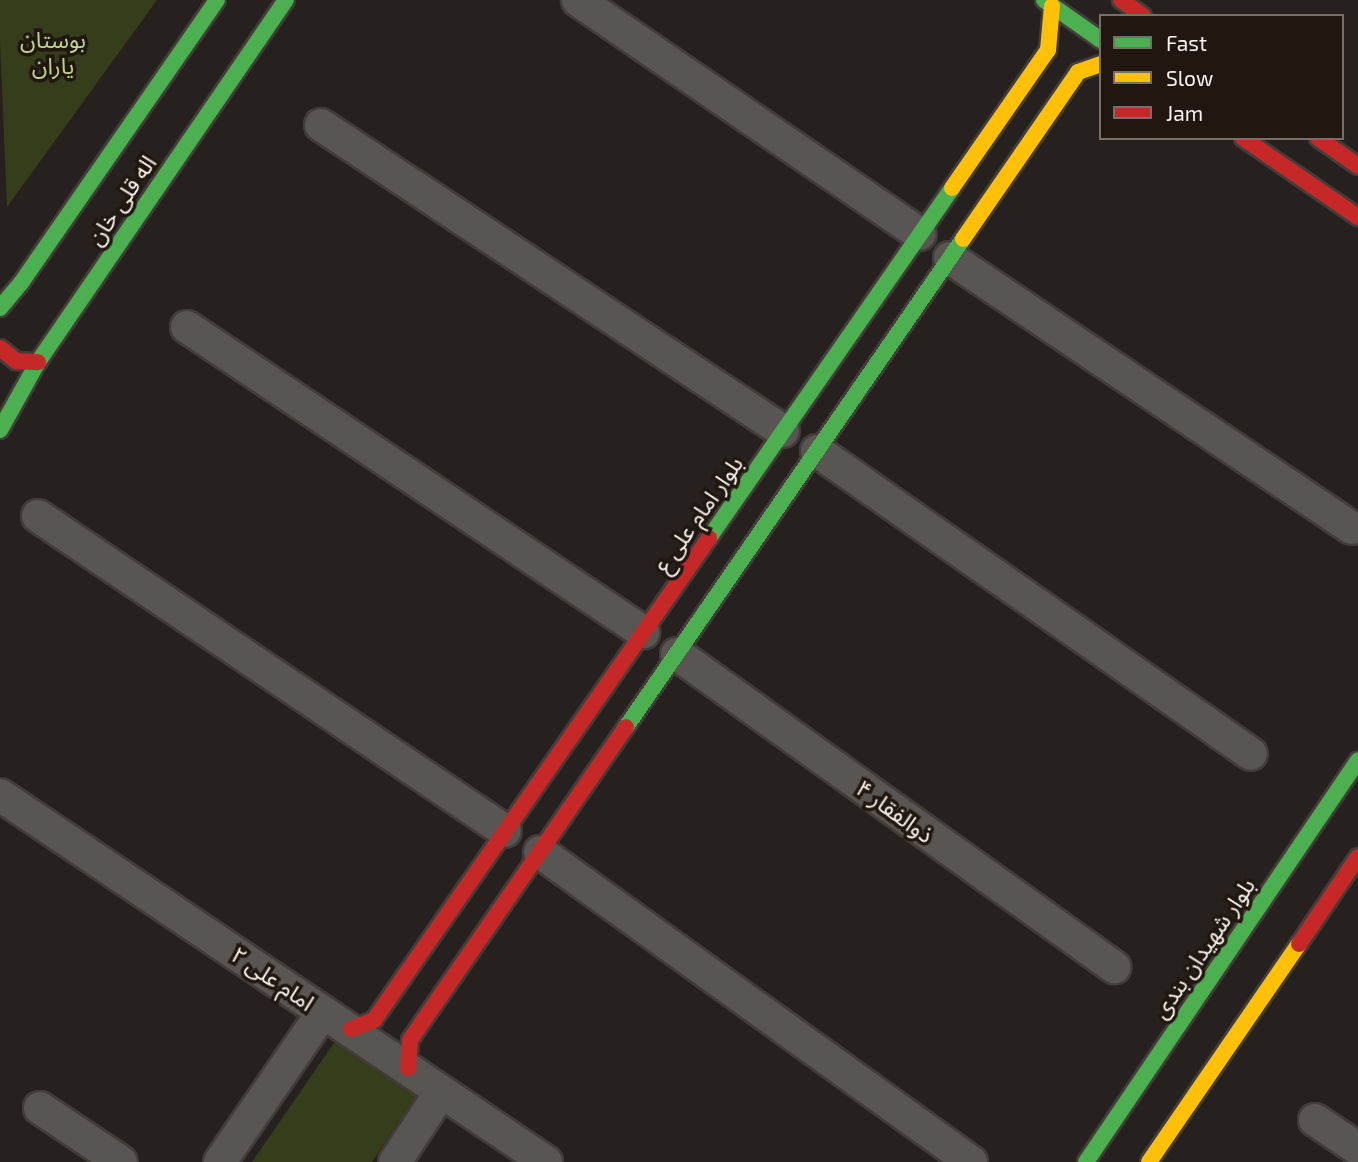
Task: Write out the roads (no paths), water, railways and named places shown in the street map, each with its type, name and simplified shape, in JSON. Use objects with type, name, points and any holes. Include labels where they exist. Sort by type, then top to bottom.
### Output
[{"type":"street","name":"اله قلی خان","points":[[0,308],[21,283],[217,0]]},
{"type":"street","name":"اله قلی خان","points":[[0,430],[38,362],[286,0]]},
{"type":"street","points":[[579,0],[920,234]]},
{"type":"street","points":[[1121,0],[1140,14]]},
{"type":"street","points":[[1048,3],[1099,39]]},
{"type":"street","name":"بلوار امام علی ع","points":[[408,1068],[410,1040],[540,852],[618,704],[643,632],[1048,50],[1048,3]]},
{"type":"street","name":"بلوار امام علی ع","points":[[351,1029],[374,1020],[505,831],[618,704],[677,654],[1078,72],[1099,65]]},
{"type":"street","points":[[321,125],[783,431]]},
{"type":"street","points":[[1247,140],[1358,217]]},
{"type":"street","points":[[1321,140],[1358,166]]},
{"type":"street","points":[[950,258],[1352,528]]},
{"type":"street","points":[[187,327],[643,632]]},
{"type":"street","points":[[0,348],[16,361],[38,362]]},
{"type":"street","points":[[817,451],[1251,754]]},
{"type":"street","points":[[38,516],[505,831]]},
{"type":"street","name":"ذوالفقار ۴","points":[[677,654],[1114,968]]},
{"type":"street","name":"بلوار شهیدان بندی","points":[[1086,1162],[1263,914],[1358,760]]},
{"type":"street","name":"امام علی ۲","points":[[0,795],[546,1162]]},
{"type":"street","points":[[540,852],[971,1162]]},
{"type":"street","points":[[1149,1162],[1298,935],[1358,857]]},
{"type":"street","points":[[220,1162],[323,1012]]},
{"type":"street","points":[[395,1162],[442,1092]]},
{"type":"street","points":[[40,1108],[121,1162]]},
{"type":"street","points":[[1315,1120],[1358,1149]]},
{"type":"park label","name":"بوستان یاران","points":[[53,52]]}]
